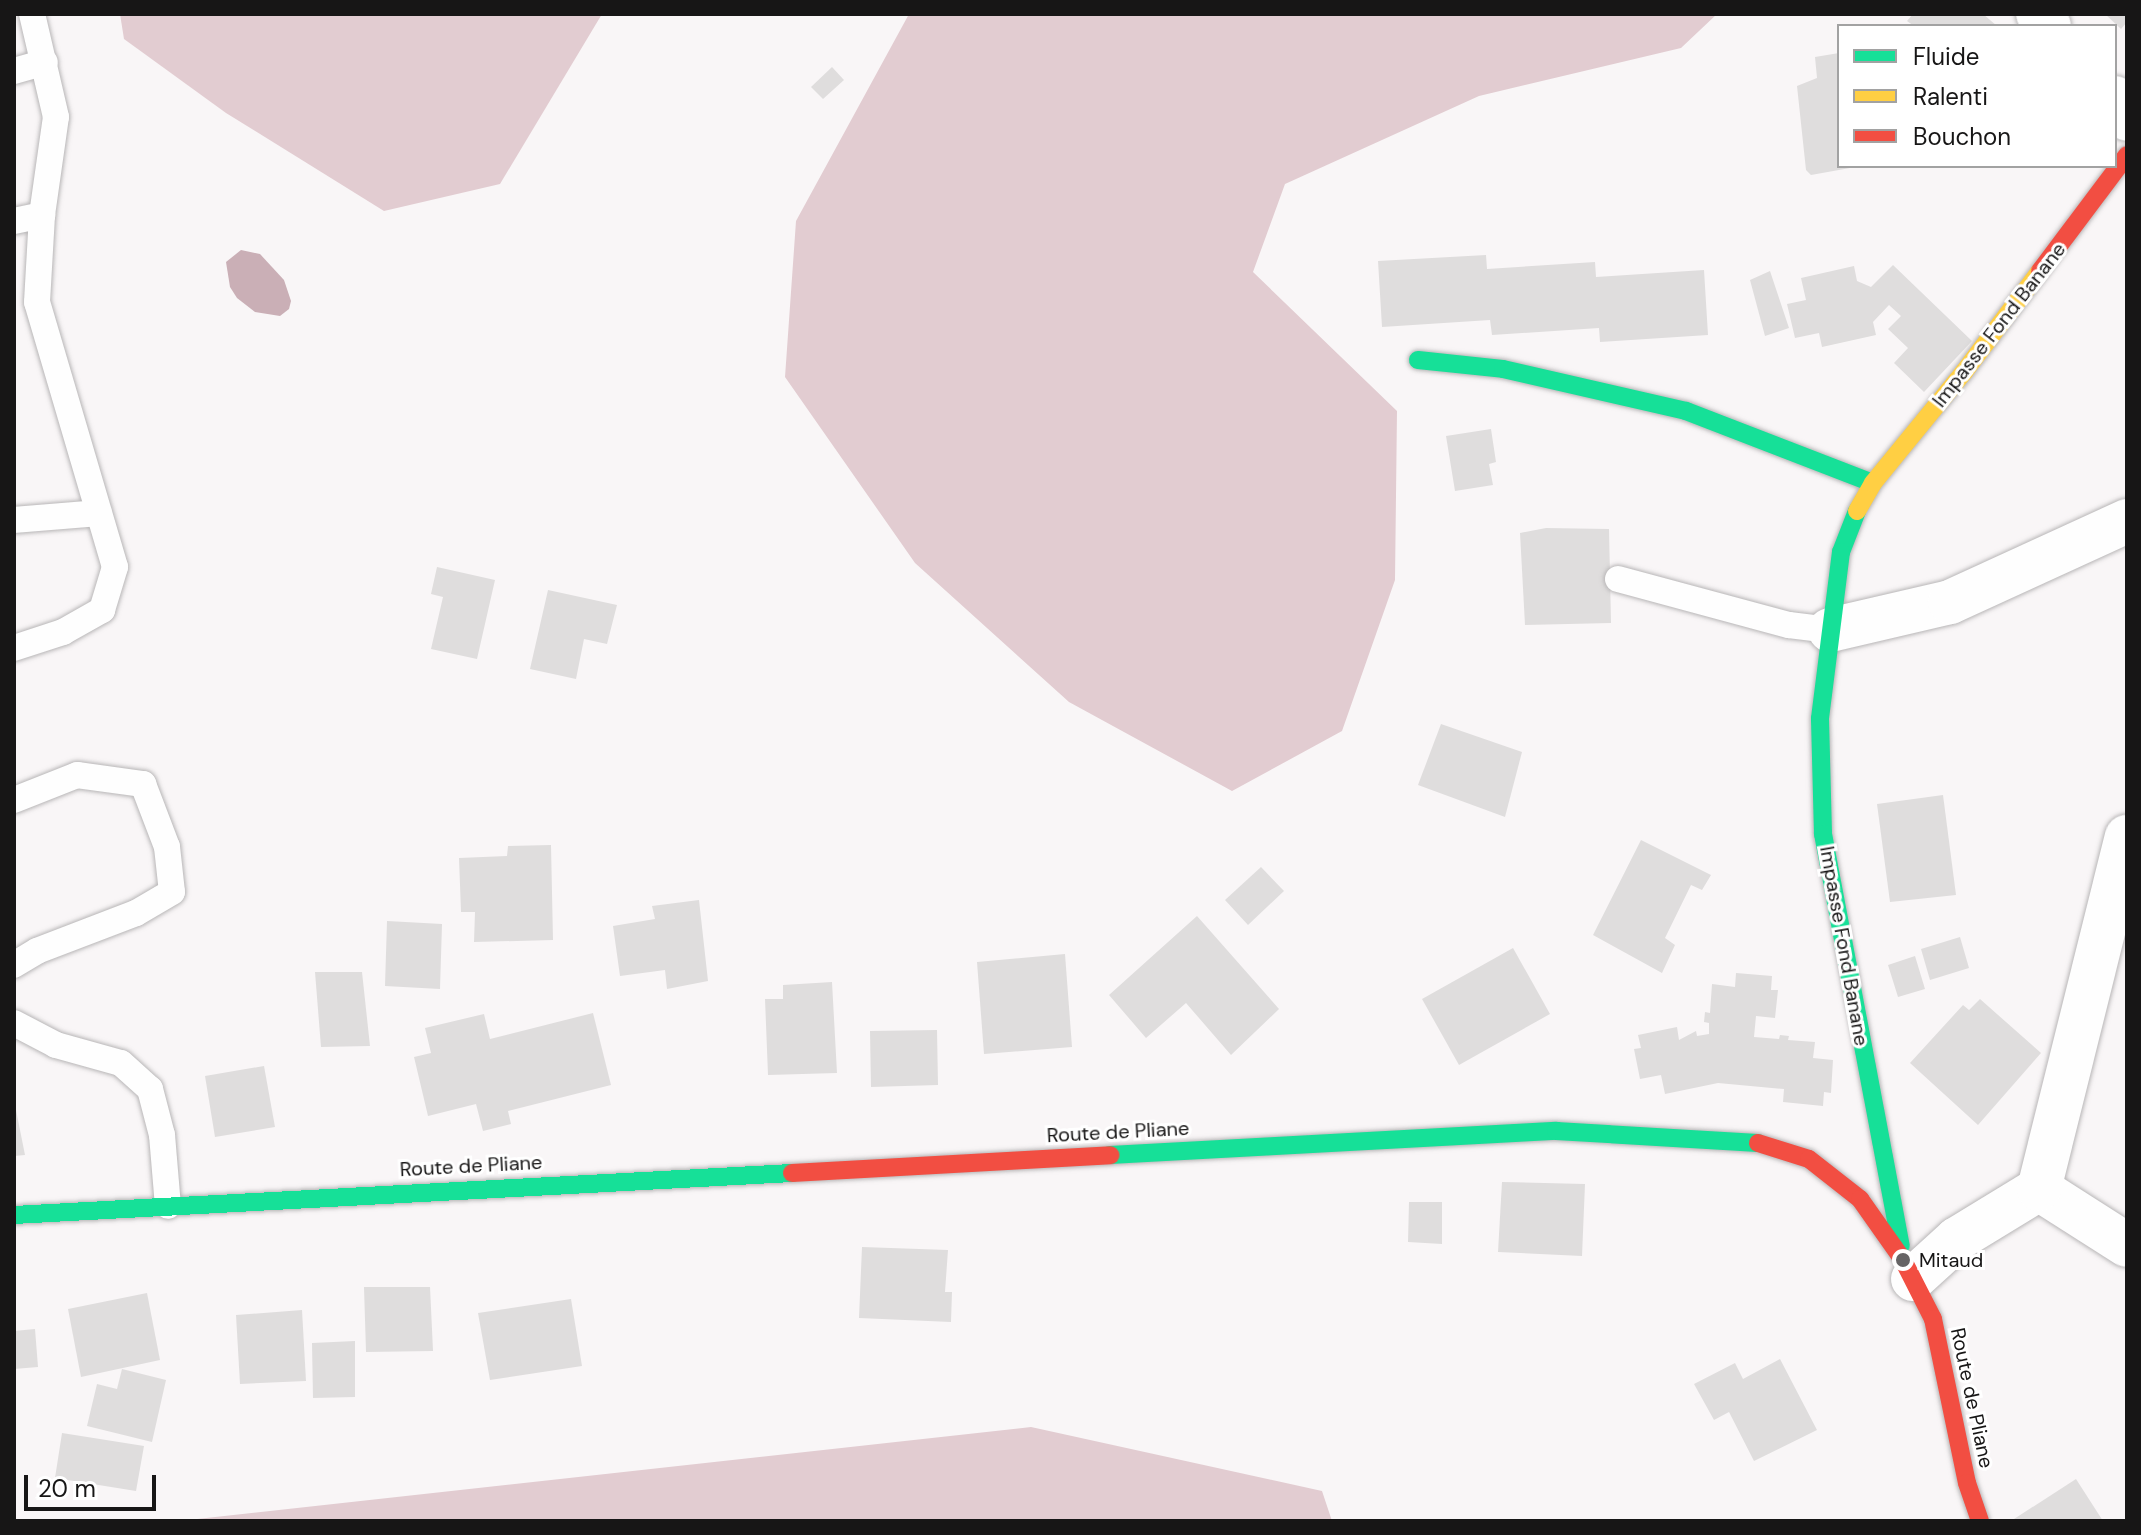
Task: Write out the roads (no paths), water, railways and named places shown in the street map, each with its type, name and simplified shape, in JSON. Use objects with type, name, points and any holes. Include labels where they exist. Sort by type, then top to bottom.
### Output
[{"type":"street","points":[[2117,102],[2127,119]]},
{"type":"street","name":"Impasse Fond Banane","points":[[1908,1269],[1823,834],[1820,719],[1841,552],[1853,518],[1873,483],[1964,372],[2127,155]]},
{"type":"street","points":[[1418,360],[1503,369],[1686,411],[1873,483]]},
{"type":"street","points":[[1830,630],[1950,602],[2127,521]]},
{"type":"street","points":[[1908,1269],[2039,1189],[2127,837]]},
{"type":"street","name":"Route de Pliane","points":[[14,1215],[1556,1131],[1752,1141],[1809,1159],[1860,1199],[1908,1269],[1933,1319],[1967,1483],[1980,1521]]},
{"type":"street","points":[[2039,1189],[2127,1245]]},
{"type":"lane","points":[[14,648],[63,632],[102,610],[115,567],[37,302],[42,215],[56,117],[32,14]]},
{"type":"lane","points":[[14,71],[45,62]]},
{"type":"lane","points":[[14,221],[42,215]]},
{"type":"lane","points":[[14,520],[99,513]]},
{"type":"lane","points":[[1618,579],[1789,625],[1830,630]]},
{"type":"lane","points":[[14,800],[77,775],[143,784],[167,847],[172,892],[136,913],[37,951],[14,965]]},
{"type":"lane","points":[[14,1023],[56,1045],[121,1063],[150,1089],[162,1135],[168,1206]]},
{"type":"place","name":"Mitaud","points":[[1903,1260]]}]
